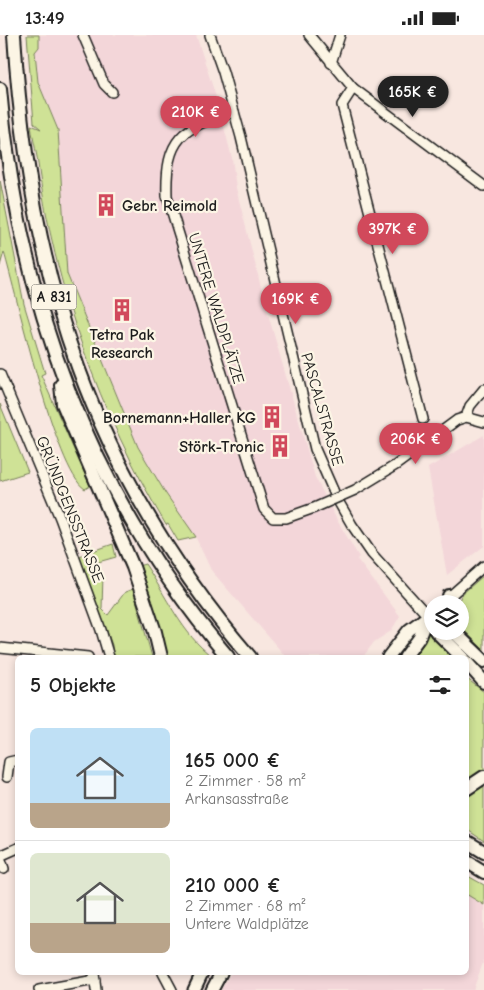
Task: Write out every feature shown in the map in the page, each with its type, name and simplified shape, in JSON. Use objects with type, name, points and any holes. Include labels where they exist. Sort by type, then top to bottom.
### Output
[{"type":"highway","name":"A 831","points":[[14,35],[22,139],[32,198],[56,305],[75,363],[112,449],[162,539],[219,621],[248,655]]},
{"type":"highway","name":"A 831","points":[[0,89],[5,141],[19,227],[36,297],[60,370],[86,435],[144,544],[194,616],[226,655]]},
{"type":"highway","points":[[60,370],[63,404],[133,567],[155,632],[161,655]]},
{"type":"highway","points":[[445,640],[460,655]]},
{"type":"highway","points":[[462,640],[484,661]]},
{"type":"highway","points":[[469,666],[484,683]]},
{"type":"highway","points":[[469,676],[484,683]]},
{"type":"highway","points":[[469,787],[484,777]]},
{"type":"highway","points":[[469,843],[484,852]]},
{"type":"highway","points":[[469,863],[484,872]]},
{"type":"main road","points":[[390,655],[409,630],[424,622]]},
{"type":"main road","points":[[407,655],[424,630]]},
{"type":"main road","points":[[194,990],[201,975]]},
{"type":"main road","points":[[212,990],[220,975]]},
{"type":"street","points":[[83,35],[104,84],[112,92]]},
{"type":"street","name":"PASCALSTRASSE","points":[[210,35],[234,112],[315,449],[337,499],[352,525],[372,554],[424,610]]},
{"type":"street","points":[[309,35],[353,89],[484,186]]},
{"type":"street","points":[[331,63],[340,35]]},
{"type":"street","points":[[353,89],[342,105],[423,419]]},
{"type":"street","name":"UNTERE WALDPLÄTZE","points":[[234,112],[204,121],[188,129],[176,143],[169,155],[166,177],[167,196],[258,491],[269,516],[286,518],[356,490],[396,465],[458,420],[466,417]]},
{"type":"street","name":"GRÜNDGENSSTRASSE","points":[[0,374],[77,563],[106,655]]},
{"type":"street","points":[[484,389],[470,405],[466,417],[484,422]]},
{"type":"street","points":[[452,595],[484,565]]},
{"type":"street","points":[[0,648],[41,655]]},
{"type":"street","points":[[7,777],[9,762],[15,761]]},
{"type":"street","points":[[4,869],[0,857],[15,850]]},
{"type":"street","points":[[164,975],[172,990]]},
{"type":"street","points":[[40,990],[95,976],[96,990]]},
{"type":"shaded area","points":[[39,35],[196,35],[217,100],[232,158],[236,188],[266,307],[315,477],[359,557],[357,559],[400,616],[391,631],[374,642],[364,655],[284,655],[211,570],[195,536],[166,494],[138,447],[67,274],[58,130],[38,82],[35,52],[39,47]]},
{"type":"shaded area","points":[[484,435],[484,546],[447,575],[428,468]]},
{"type":"shaded area","points":[[469,896],[484,905],[484,960],[473,990],[221,990],[230,975],[469,975]]},
{"type":"green space","points":[[27,35],[39,35],[39,47],[35,52],[38,82],[58,130],[67,274],[138,447],[166,494],[196,537],[178,541],[168,524],[166,525],[120,438],[100,393],[83,347],[55,253],[45,206],[31,125],[41,129],[34,123]]},
{"type":"green space","points":[[0,180],[24,304],[45,373],[41,375],[90,486],[85,489],[74,476],[62,451],[50,417],[27,341],[4,252],[0,266]]},
{"type":"green space","points":[[0,404],[28,472],[0,481]]},
{"type":"green space","points":[[113,544],[116,557],[91,564],[95,575],[103,574],[102,609],[108,615],[125,592],[133,589],[151,655],[113,655],[112,645],[79,556]]},
{"type":"green space","points":[[145,564],[183,626],[192,638],[211,655],[166,655],[148,591],[138,566]]},
{"type":"green space","points":[[484,575],[484,650],[469,635],[469,595],[462,594]]},
{"type":"green space","points":[[424,639],[439,640],[455,655],[412,655]]},
{"type":"green space","points":[[469,680],[484,692],[484,770],[469,782]]},
{"type":"green space","points":[[484,784],[484,841],[469,831],[469,793]]},
{"type":"green space","points":[[469,877],[484,885],[484,905],[469,896]]},
{"type":"place","name":"Gebr. Reimold","points":[[106,205]]},
{"type":"place","name":"Tetra Pak Research","points":[[122,310]]},
{"type":"place","name":"Bornemann+Haller KG","points":[[272,417]]},
{"type":"place","name":"Störk-Tronic","points":[[280,446]]}]
